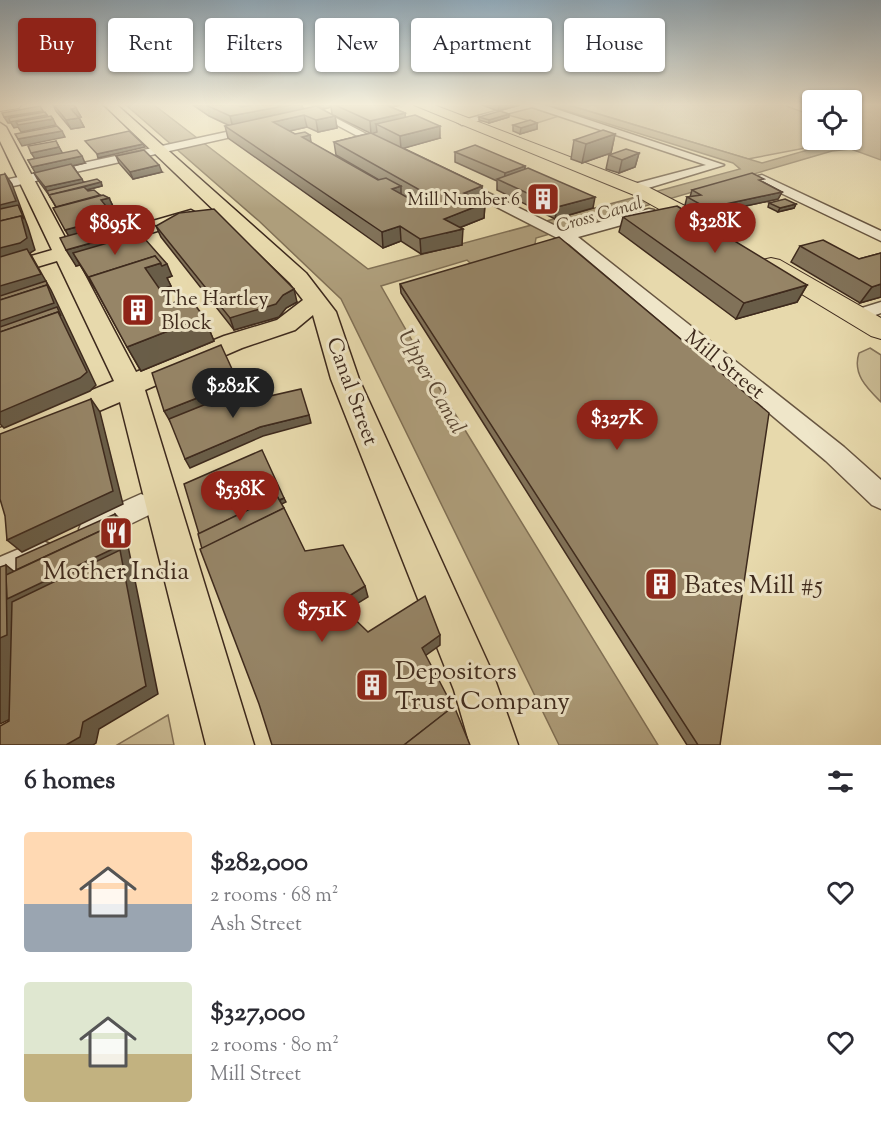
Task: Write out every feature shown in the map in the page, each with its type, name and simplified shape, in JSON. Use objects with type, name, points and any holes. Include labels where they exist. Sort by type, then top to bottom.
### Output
[{"type":"highway","points":[[509,140],[638,189],[671,205],[740,246],[875,320]]},
{"type":"main road","points":[[6,140],[130,386],[230,745]]},
{"type":"main road","name":"Canal Street","points":[[153,140],[317,300],[334,338],[345,379],[369,438],[477,690],[494,745]]},
{"type":"main road","points":[[0,273],[221,207]]},
{"type":"main road","points":[[0,441],[233,342],[286,325],[317,300]]},
{"type":"street","points":[[0,185],[205,140]]},
{"type":"street","points":[[369,140],[394,151]]},
{"type":"street","points":[[638,189],[718,165],[641,140]]},
{"type":"street","name":"Mill Street","points":[[447,177],[563,234],[835,454],[881,496]]},
{"type":"street","points":[[762,179],[881,237]]},
{"type":"street","points":[[563,234],[671,205]]},
{"type":"street","points":[[0,572],[141,506]]},
{"type":"shaded area","points":[[684,140],[802,140],[802,149],[748,159]]},
{"type":"shaded area","points":[[870,348],[881,355],[881,402],[866,386],[859,374],[857,361],[859,353]]},
{"type":"shaded area","points":[[168,715],[174,745],[117,745]]},
{"type":"water","points":[[166,140],[199,140],[368,269],[740,169],[733,163],[659,140],[684,140],[762,163],[808,150],[842,150],[536,238],[534,250],[474,267],[467,260],[381,286],[438,386],[658,745],[559,745],[341,299],[259,221]]},
{"type":"water","points":[[862,140],[881,140],[881,160],[854,150],[862,150]]},
{"type":"building","points":[[138,140],[143,144],[97,154],[85,141]]},
{"type":"building","points":[[245,140],[307,140],[378,180],[386,178],[401,186],[392,189],[419,204],[436,199],[334,142],[343,140],[385,140],[482,186],[464,193],[485,203],[444,219],[463,229],[420,239],[400,226],[382,232]]},
{"type":"building","points":[[575,140],[598,140],[586,144]]},
{"type":"building","points":[[56,141],[59,147],[31,153],[28,146]]},
{"type":"building","points":[[475,145],[525,166],[505,173],[455,152]]},
{"type":"building","points":[[626,149],[639,153],[622,160],[609,155]]},
{"type":"building","points":[[77,150],[82,156],[32,167],[28,160]]},
{"type":"building","points":[[144,150],[159,165],[130,172],[116,156]]},
{"type":"building","points":[[71,164],[82,179],[45,187],[34,173]]},
{"type":"building","points":[[528,168],[595,197],[557,207],[497,179]]},
{"type":"building","points":[[752,173],[764,179],[759,180],[782,192],[707,208],[687,197],[701,195],[692,190]]},
{"type":"building","points":[[5,174],[16,201],[0,205],[0,175]]},
{"type":"building","points":[[97,179],[101,182],[49,195],[47,191]]},
{"type":"building","points":[[84,187],[100,195],[56,207],[49,195]]},
{"type":"building","points":[[103,195],[109,198],[101,200],[110,211],[124,207],[128,213],[65,230],[53,208]]},
{"type":"building","points":[[785,199],[796,204],[780,208],[769,203]]},
{"type":"building","points":[[18,205],[24,219],[21,216],[0,221],[0,209]]},
{"type":"building","points":[[677,206],[807,285],[744,303],[623,217]]},
{"type":"building","points":[[214,209],[294,289],[283,295],[276,304],[230,318],[156,226],[179,213]]},
{"type":"building","points":[[21,216],[27,238],[20,243],[0,248],[0,221]]},
{"type":"building","points":[[126,220],[134,231],[66,250],[60,238]]},
{"type":"building","points":[[128,237],[132,243],[145,239],[167,264],[162,266],[155,256],[89,277],[92,283],[73,253]]},
{"type":"building","name":"Bates Mill #5","points":[[559,237],[769,413],[720,745],[698,745],[400,284]]},
{"type":"building","points":[[823,240],[859,259],[881,253],[881,284],[872,287],[800,246]]},
{"type":"building","points":[[27,249],[41,274],[0,286],[0,257]]},
{"type":"building","points":[[155,256],[161,263],[145,268],[170,304],[189,297],[204,317],[127,347],[89,277]]},
{"type":"building","points":[[46,281],[49,289],[47,285],[0,300],[0,296]]},
{"type":"building","points":[[47,285],[54,303],[0,321],[0,300]]},
{"type":"building","points":[[57,307],[61,316],[58,312],[0,332],[0,327]]},
{"type":"building","points":[[58,312],[87,372],[80,378],[0,412],[0,332]]},
{"type":"building","points":[[221,345],[238,382],[164,411],[152,373]]},
{"type":"building","points":[[301,389],[309,415],[260,427],[185,459],[169,419],[241,390],[248,401]]},
{"type":"building","points":[[91,399],[113,491],[7,540],[5,516],[0,499],[0,434]]},
{"type":"building","points":[[262,450],[284,498],[279,500],[277,496],[199,534],[184,484]]},
{"type":"building","points":[[277,496],[284,508],[202,549],[198,534]]},
{"type":"building","points":[[284,508],[305,551],[343,545],[365,586],[338,603],[368,632],[425,596],[440,635],[422,648],[453,707],[404,745],[272,745],[259,704],[200,549]]},
{"type":"building","points":[[115,514],[120,533],[113,525],[16,570],[16,558]]},
{"type":"building","points":[[113,525],[117,547],[7,599],[6,575]]},
{"type":"building","points":[[120,550],[146,686],[83,722],[80,737],[66,745],[0,745],[0,726],[9,721],[12,602]]},
{"type":"building","points":[[6,565],[7,635],[0,638],[0,567]]},
{"type":"building","points":[[454,706],[470,745],[404,745]]},
{"type":"place","name":"Mill Number 6","points":[[543,199]]},
{"type":"place","name":"The Hartley Block","points":[[138,310]]},
{"type":"place","name":"Mother India","points":[[116,533]]},
{"type":"place","name":"Bates Mill #5","points":[[661,584]]},
{"type":"place","name":"Depositors Trust Company","points":[[372,685]]},
{"type":"water label","name":"Cross Canal","points":[[599,214]]},
{"type":"water label","name":"Upper Canal","points":[[433,381]]}]
